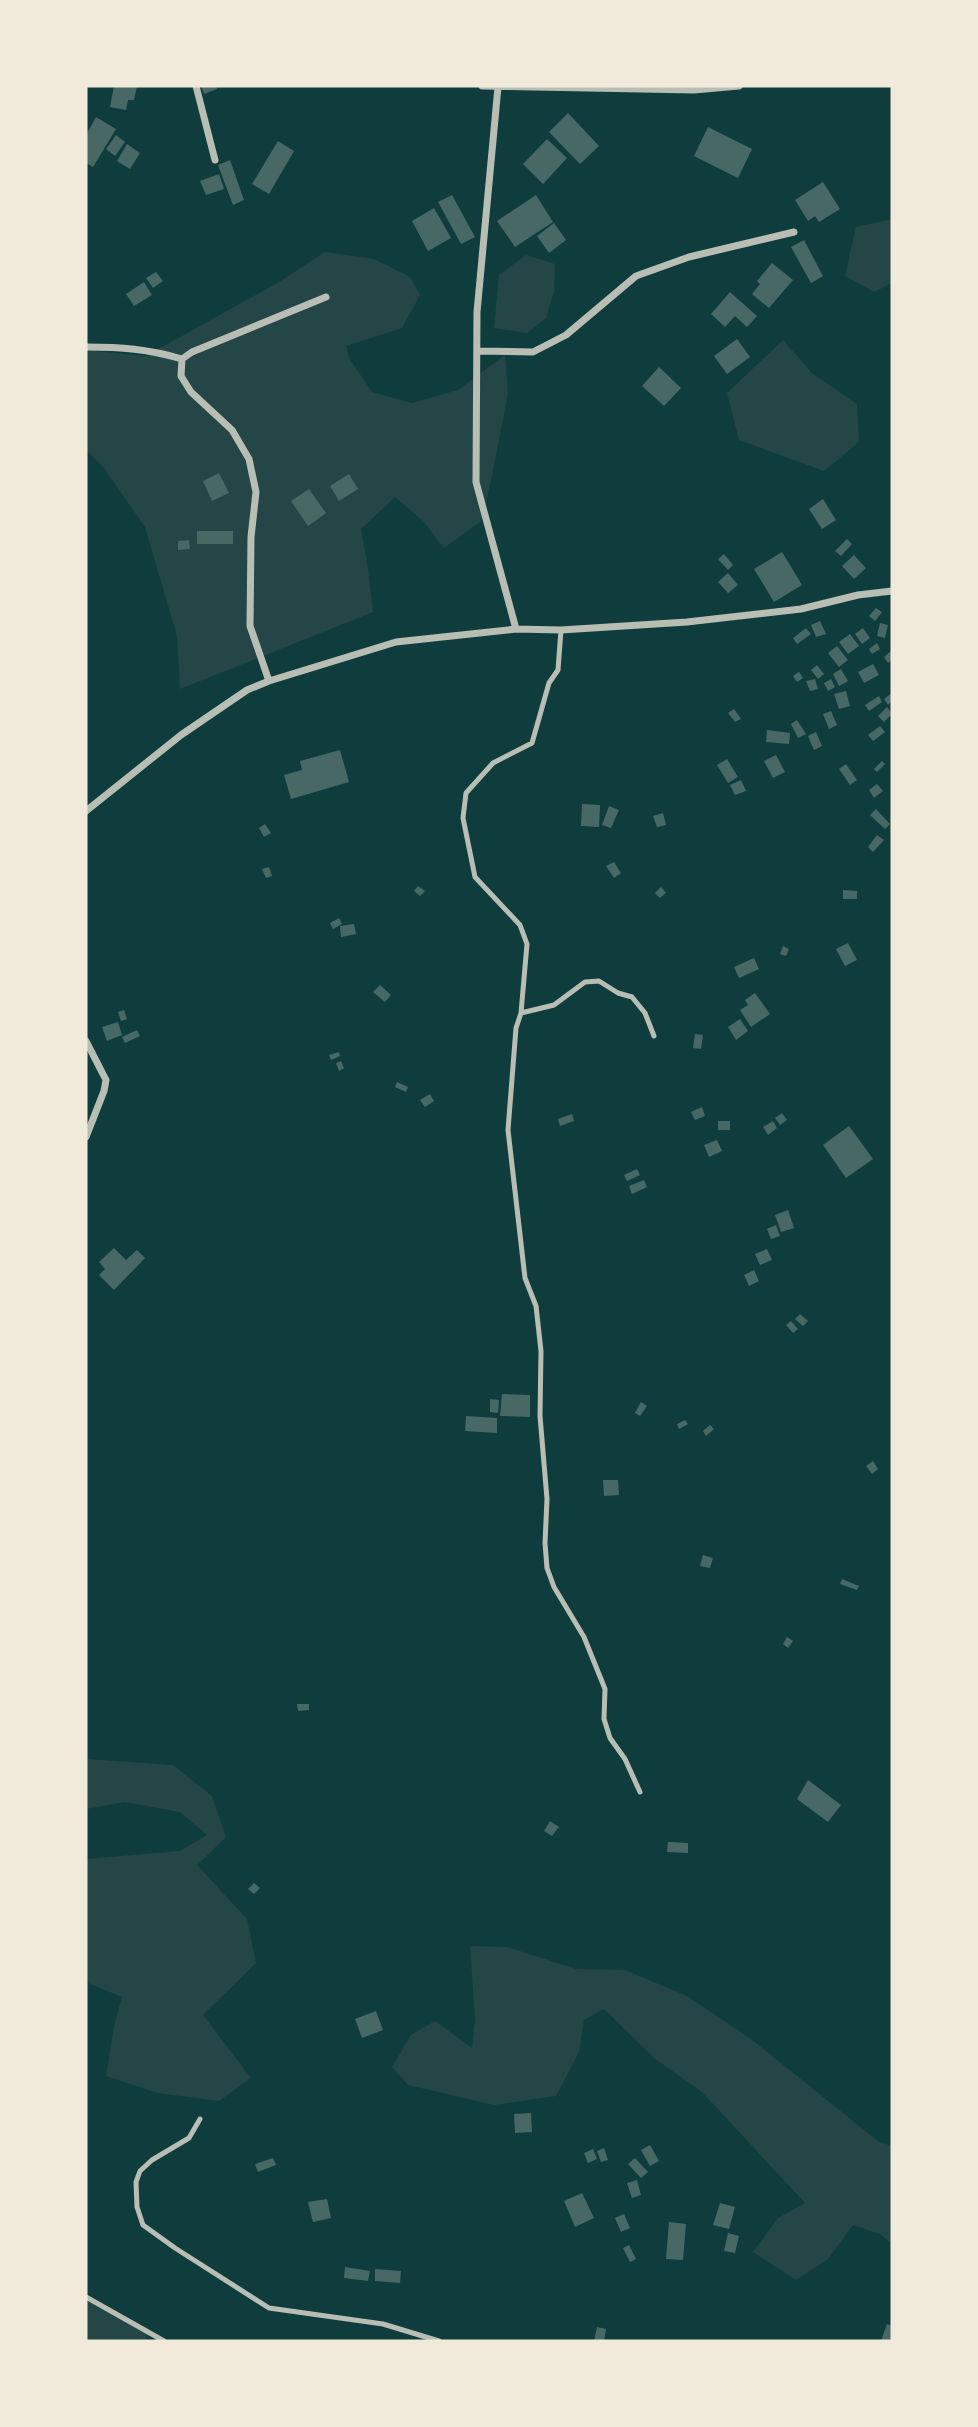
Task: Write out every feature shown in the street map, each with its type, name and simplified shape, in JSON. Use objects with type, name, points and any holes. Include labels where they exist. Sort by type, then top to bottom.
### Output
[{"type":"street","points":[[196,86],[215,159]]},
{"type":"street","points":[[482,86],[694,90],[739,86]]},
{"type":"street","points":[[498,87],[477,312],[476,482],[516,629]]},
{"type":"street","points":[[477,351],[533,352],[566,335],[636,276],[689,257],[794,232]]},
{"type":"street","points":[[182,359],[192,352],[326,297]]},
{"type":"street","points":[[86,347],[126,347],[155,351],[182,359]]},
{"type":"street","points":[[182,359],[181,376],[191,392],[232,430],[249,459],[256,492],[251,551],[250,626],[268,681]]},
{"type":"street","points":[[86,811],[181,735],[247,690],[268,681],[396,642],[516,629],[561,630],[687,622],[801,609],[858,595],[892,591]]},
{"type":"street","points":[[86,1041],[106,1080],[86,1137]]},
{"type":"lane","points":[[561,630],[558,670],[549,683],[532,743],[493,763],[466,793],[463,818],[475,877],[520,925],[527,944],[521,1013],[516,1028],[508,1129],[525,1278],[536,1306],[541,1351],[540,1416],[547,1499],[547,1568],[554,1587],[584,1637],[599,1672],[605,1689],[604,1719],[610,1738],[625,1759],[640,1791]]},
{"type":"lane","points":[[521,1013],[554,1005],[585,982],[599,981],[618,993],[632,997],[645,1013],[654,1036]]},
{"type":"lane","points":[[200,2119],[189,2138],[152,2160],[137,2176],[137,2207],[143,2224],[175,2248],[269,2308],[383,2324],[439,2341]]},
{"type":"lane","points":[[86,2297],[164,2341]]},
{"type":"lane","points":[[407,2341],[412,2333]]},
{"type":"shaded area","points":[[892,219],[892,283],[874,292],[845,276],[856,227]]},
{"type":"shaded area","points":[[325,252],[374,259],[410,277],[420,295],[402,328],[346,346],[349,358],[372,392],[412,403],[458,390],[505,355],[508,393],[481,521],[444,548],[423,521],[395,497],[361,529],[373,612],[180,689],[177,636],[145,527],[104,468],[86,450],[86,350],[146,356],[279,282]]},
{"type":"shaded area","points":[[526,255],[555,264],[554,292],[546,318],[527,333],[494,328],[499,275]]},
{"type":"shaded area","points":[[783,340],[812,373],[857,404],[859,442],[824,471],[739,440],[727,393]]},
{"type":"shaded area","points":[[86,1759],[173,1765],[212,1796],[226,1837],[197,1865],[247,1919],[256,1963],[203,2015],[251,2078],[219,2101],[158,2093],[106,2076],[122,1997],[88,1983],[86,1859],[180,1851],[207,1835],[180,1812],[125,1802],[86,1809]]},
{"type":"shaded area","points":[[470,1946],[507,1947],[576,1969],[625,1970],[687,1996],[751,2039],[879,2142],[892,2146],[892,2244],[880,2234],[853,2225],[828,2259],[796,2280],[753,2252],[778,2218],[805,2203],[702,2092],[654,2058],[604,2009],[584,2020],[579,2052],[556,2096],[494,2105],[408,2085],[392,2067],[411,2035],[435,2021],[472,2048],[475,2020]]},
{"type":"shaded area","points":[[86,2299],[148,2328],[146,2341],[86,2341]]},
{"type":"building","points":[[114,86],[137,86],[134,100],[128,100],[126,110],[110,107]]},
{"type":"building","points":[[201,86],[216,86],[217,89],[204,94]]},
{"type":"building","points":[[568,113],[599,146],[580,164],[549,132]]},
{"type":"building","points":[[96,117],[116,129],[93,167],[86,163],[86,135]]},
{"type":"building","points":[[708,127],[752,149],[738,178],[694,156]]},
{"type":"building","points":[[116,135],[125,142],[115,156],[106,149]]},
{"type":"building","points":[[547,139],[567,158],[543,184],[523,164]]},
{"type":"building","points":[[278,141],[294,151],[269,194],[252,184]]},
{"type":"building","points":[[127,144],[140,153],[130,169],[117,161]]},
{"type":"building","points":[[230,160],[244,200],[233,205],[218,165]]},
{"type":"building","points":[[219,174],[224,189],[206,195],[200,181]]},
{"type":"building","points":[[823,182],[840,209],[819,222],[815,216],[808,221],[795,200]]},
{"type":"building","points":[[452,195],[475,237],[461,244],[438,202]]},
{"type":"building","points":[[536,195],[553,222],[515,247],[497,221]]},
{"type":"building","points":[[434,208],[451,238],[428,251],[412,221]]},
{"type":"building","points":[[554,223],[566,240],[549,253],[537,236]]},
{"type":"building","points":[[804,240],[823,276],[811,283],[791,247]]},
{"type":"building","points":[[772,263],[793,280],[769,308],[752,294],[760,284],[757,281]]},
{"type":"building","points":[[156,272],[163,281],[153,288],[146,278]]},
{"type":"building","points":[[144,282],[152,295],[134,306],[126,294]]},
{"type":"building","points":[[730,292],[757,316],[747,327],[735,316],[725,327],[711,314]]},
{"type":"building","points":[[737,339],[750,357],[727,374],[714,356]]},
{"type":"building","points":[[659,367],[681,388],[664,406],[642,386]]},
{"type":"building","points":[[219,473],[229,493],[212,501],[203,481]]},
{"type":"building","points":[[349,474],[358,489],[339,501],[330,486]]},
{"type":"building","points":[[309,489],[326,513],[308,526],[291,501]]},
{"type":"building","points":[[823,499],[836,520],[822,529],[809,509]]},
{"type":"building","points":[[197,531],[233,531],[233,544],[197,544]]},
{"type":"building","points":[[847,539],[852,544],[841,556],[835,551]]},
{"type":"building","points":[[189,540],[190,549],[178,550],[178,541]]},
{"type":"building","points":[[782,552],[802,585],[774,602],[754,569]]},
{"type":"building","points":[[724,554],[733,565],[728,570],[718,559]]},
{"type":"building","points":[[854,555],[866,568],[854,579],[842,566]]},
{"type":"building","points":[[728,573],[738,585],[728,593],[718,582]]},
{"type":"building","points":[[876,608],[882,612],[875,621],[869,616]]},
{"type":"building","points":[[820,621],[826,634],[816,637],[811,625]]},
{"type":"building","points":[[880,623],[888,625],[885,638],[877,636]]},
{"type":"building","points":[[806,628],[811,634],[797,644],[793,638]]},
{"type":"building","points":[[863,628],[870,638],[862,644],[855,634]]},
{"type":"building","points":[[850,634],[859,646],[848,654],[839,642]]},
{"type":"building","points":[[877,643],[880,649],[872,654],[869,649]]},
{"type":"building","points":[[837,646],[848,660],[839,667],[828,653]]},
{"type":"building","points":[[892,650],[892,660],[888,663],[884,657]]},
{"type":"building","points":[[873,664],[879,675],[864,683],[858,672]]},
{"type":"building","points":[[817,665],[824,674],[818,679],[811,670]]},
{"type":"building","points":[[841,669],[848,681],[839,686],[833,674]]},
{"type":"building","points":[[799,672],[803,678],[797,682],[793,676]]},
{"type":"building","points":[[815,679],[818,689],[810,691],[806,681]]},
{"type":"building","points":[[831,679],[835,687],[828,691],[824,683]]},
{"type":"building","points":[[846,691],[850,706],[839,709],[834,694]]},
{"type":"building","points":[[892,693],[892,701],[888,705],[884,699]]},
{"type":"building","points":[[879,696],[882,702],[869,711],[865,705]]},
{"type":"building","points":[[887,707],[892,714],[884,722],[878,716]]},
{"type":"building","points":[[734,709],[741,719],[735,722],[728,713]]},
{"type":"building","points":[[831,711],[837,725],[829,729],[823,714]]},
{"type":"building","points":[[797,720],[806,734],[798,738],[791,724]]},
{"type":"building","points":[[880,726],[885,732],[873,741],[868,735]]},
{"type":"building","points":[[767,730],[790,733],[789,744],[766,742]]},
{"type":"building","points":[[816,732],[822,746],[814,750],[808,736]]},
{"type":"building","points":[[340,750],[349,782],[291,799],[284,775],[302,770],[300,761]]},
{"type":"building","points":[[776,755],[785,772],[773,778],[764,761]]},
{"type":"building","points":[[727,759],[738,777],[728,783],[717,765]]},
{"type":"building","points":[[882,761],[885,764],[877,772],[874,769]]},
{"type":"building","points":[[846,764],[857,780],[850,785],[839,769]]},
{"type":"building","points":[[741,780],[746,791],[735,795],[730,785]]},
{"type":"building","points":[[877,784],[883,791],[874,798],[869,790]]},
{"type":"building","points":[[582,804],[600,805],[599,827],[581,826]]},
{"type":"building","points":[[609,806],[619,810],[611,828],[602,825]]},
{"type":"building","points":[[876,809],[890,824],[885,829],[870,815]]},
{"type":"building","points":[[663,813],[666,825],[657,827],[653,816]]},
{"type":"building","points":[[265,824],[271,833],[264,837],[259,828]]},
{"type":"building","points":[[877,835],[884,840],[873,852],[868,847]]},
{"type":"building","points":[[614,862],[621,873],[614,878],[606,866]]},
{"type":"building","points":[[269,867],[272,876],[266,878],[262,869]]},
{"type":"building","points":[[418,886],[425,891],[420,896],[414,891]]},
{"type":"building","points":[[661,887],[666,893],[660,898],[655,893]]},
{"type":"building","points":[[843,890],[857,891],[857,899],[843,899]]},
{"type":"building","points":[[339,918],[342,924],[333,929],[330,923]]},
{"type":"building","points":[[354,924],[356,934],[341,937],[340,926]]},
{"type":"building","points":[[848,943],[857,960],[845,966],[836,949]]},
{"type":"building","points":[[783,946],[789,949],[786,956],[780,954]]},
{"type":"building","points":[[754,958],[759,969],[739,978],[734,967]]},
{"type":"building","points":[[380,985],[391,995],[385,1002],[373,992]]},
{"type":"building","points":[[755,993],[770,1014],[751,1027],[740,1010],[748,1005],[745,1000]]},
{"type":"building","points":[[124,1010],[127,1019],[121,1021],[118,1012]]},
{"type":"building","points":[[740,1019],[748,1031],[736,1040],[728,1027]]},
{"type":"building","points":[[118,1022],[122,1035],[107,1041],[102,1027]]},
{"type":"building","points":[[137,1030],[140,1036],[125,1043],[122,1037]]},
{"type":"building","points":[[695,1034],[703,1035],[701,1049],[693,1048]]},
{"type":"building","points":[[339,1052],[340,1056],[331,1060],[329,1055]]},
{"type":"building","points":[[341,1061],[344,1068],[339,1071],[336,1063]]},
{"type":"building","points":[[397,1082],[408,1087],[406,1092],[395,1087]]},
{"type":"building","points":[[430,1094],[434,1101],[425,1107],[420,1100]]},
{"type":"building","points":[[702,1107],[705,1116],[695,1120],[691,1112]]},
{"type":"building","points":[[782,1113],[787,1120],[780,1125],[775,1118]]},
{"type":"building","points":[[572,1114],[574,1121],[560,1126],[558,1119]]},
{"type":"building","points":[[718,1121],[730,1121],[730,1130],[718,1130]]},
{"type":"building","points":[[773,1121],[777,1128],[768,1135],[763,1127]]},
{"type":"building","points":[[849,1126],[873,1159],[846,1178],[823,1145]]},
{"type":"building","points":[[717,1140],[722,1151],[709,1157],[704,1145]]},
{"type":"building","points":[[637,1169],[640,1175],[627,1181],[624,1175]]},
{"type":"building","points":[[644,1180],[647,1187],[632,1194],[629,1186]]},
{"type":"building","points":[[788,1210],[794,1228],[781,1232],[775,1215]]},
{"type":"building","points":[[776,1225],[780,1236],[771,1239],[767,1229]]},
{"type":"building","points":[[114,1248],[126,1260],[137,1250],[145,1258],[114,1290],[99,1275],[105,1269],[99,1262]]},
{"type":"building","points":[[767,1249],[772,1260],[760,1265],[755,1254]]},
{"type":"building","points":[[754,1270],[759,1281],[749,1286],[744,1275]]},
{"type":"building","points":[[800,1314],[808,1321],[803,1326],[795,1319]]},
{"type":"building","points":[[791,1321],[798,1329],[793,1333],[786,1325]]},
{"type":"building","points":[[502,1394],[530,1395],[530,1417],[500,1416]]},
{"type":"building","points":[[490,1399],[499,1400],[498,1413],[490,1412]]},
{"type":"building","points":[[641,1402],[647,1406],[640,1416],[635,1413]]},
{"type":"building","points":[[466,1416],[497,1418],[497,1433],[465,1431]]},
{"type":"building","points":[[685,1420],[688,1424],[679,1429],[677,1424]]},
{"type":"building","points":[[710,1425],[714,1429],[706,1436],[703,1431]]},
{"type":"building","points":[[873,1461],[878,1469],[872,1474],[866,1466]]},
{"type":"building","points":[[603,1480],[618,1480],[619,1495],[604,1496]]},
{"type":"building","points":[[703,1555],[713,1558],[710,1568],[700,1566]]},
{"type":"building","points":[[842,1579],[859,1586],[857,1590],[840,1584]]},
{"type":"building","points":[[787,1637],[793,1641],[788,1648],[783,1644]]},
{"type":"building","points":[[297,1704],[309,1704],[309,1710],[298,1711]]},
{"type":"building","points":[[808,1780],[841,1805],[828,1822],[797,1799]]},
{"type":"building","points":[[550,1821],[559,1827],[552,1836],[544,1831]]},
{"type":"building","points":[[668,1842],[688,1843],[688,1853],[667,1852]]},
{"type":"building","points":[[254,1883],[260,1888],[254,1894],[248,1889]]},
{"type":"building","points":[[376,2011],[383,2030],[362,2038],[355,2019]]},
{"type":"building","points":[[531,2113],[532,2132],[515,2133],[514,2114]]},
{"type":"building","points":[[650,2145],[659,2161],[650,2166],[641,2150]]},
{"type":"building","points":[[604,2148],[608,2160],[601,2162],[597,2151]]},
{"type":"building","points":[[593,2149],[597,2159],[588,2163],[584,2153]]},
{"type":"building","points":[[273,2158],[276,2165],[258,2172],[255,2164]]},
{"type":"building","points":[[635,2158],[648,2172],[641,2178],[628,2164]]},
{"type":"building","points":[[637,2180],[641,2195],[632,2198],[627,2183]]},
{"type":"building","points":[[582,2193],[594,2218],[575,2227],[564,2201]]},
{"type":"building","points":[[327,2199],[331,2218],[313,2222],[308,2202]]},
{"type":"building","points":[[720,2203],[735,2207],[729,2229],[713,2225]]},
{"type":"building","points":[[624,2214],[630,2228],[621,2232],[615,2218]]},
{"type":"building","points":[[669,2222],[686,2224],[683,2260],[666,2259]]},
{"type":"building","points":[[728,2233],[739,2236],[735,2253],[724,2251]]},
{"type":"building","points":[[629,2245],[636,2259],[630,2262],[623,2248]]},
{"type":"building","points":[[345,2267],[370,2271],[368,2281],[344,2278]]},
{"type":"building","points":[[375,2269],[401,2271],[400,2283],[375,2281]]},
{"type":"building","points":[[887,2324],[892,2326],[892,2341],[881,2341]]},
{"type":"building","points":[[597,2327],[606,2329],[604,2341],[594,2341]]}]
